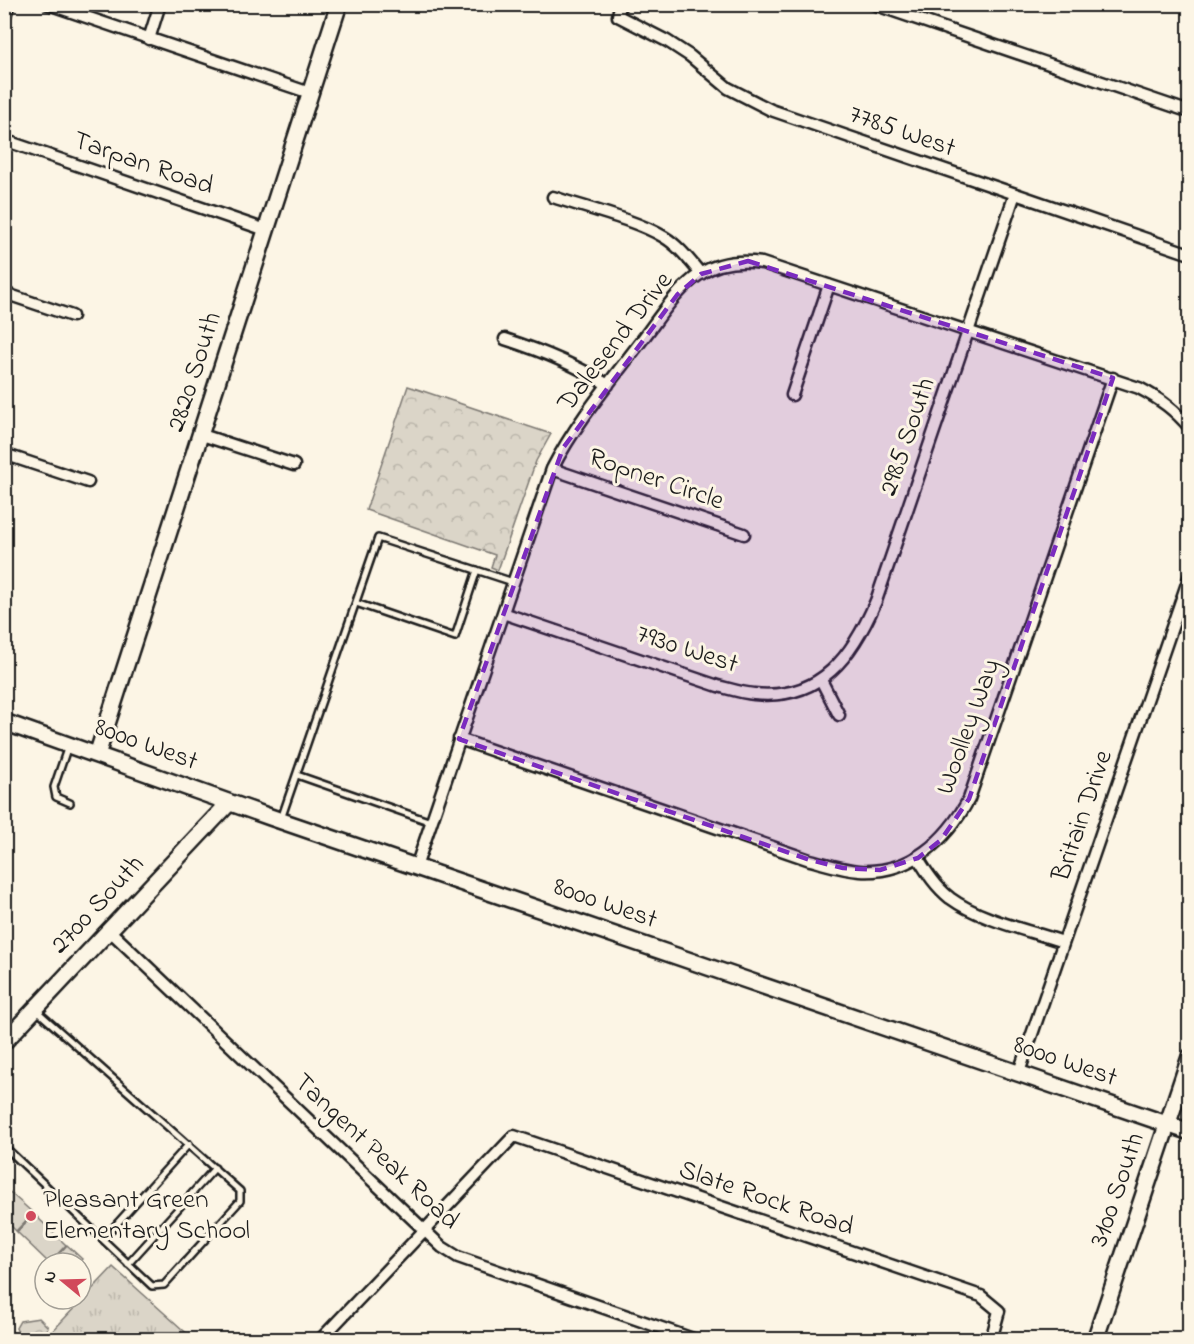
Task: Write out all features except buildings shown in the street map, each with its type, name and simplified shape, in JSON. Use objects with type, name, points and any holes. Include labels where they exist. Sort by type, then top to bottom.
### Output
[{"type":"street","points":[[4,18],[9,4]]},
{"type":"street","points":[[48,4],[310,93]]},
{"type":"street","points":[[149,39],[160,4]]},
{"type":"street","name":"2820 South","points":[[97,755],[339,4]]},
{"type":"street","name":"7785 West","points":[[620,4],[618,16],[667,41],[690,56],[728,88],[771,110],[1190,254]]},
{"type":"street","points":[[873,4],[1190,112]]},
{"type":"street","name":"Tarpan Road","points":[[4,140],[266,230]]},
{"type":"street","name":"2985 South","points":[[821,680],[850,652],[863,631],[876,601],[1015,194]]},
{"type":"street","points":[[553,197],[642,227],[664,237],[681,251],[700,274]]},
{"type":"street","name":"Dalesend Drive","points":[[416,867],[552,469],[563,448],[608,385],[677,295],[700,274],[734,262],[762,263],[1139,388],[1160,399],[1190,428]]},
{"type":"street","points":[[792,394],[829,285]]},
{"type":"street","points":[[4,293],[72,316]]},
{"type":"street","points":[[505,339],[558,357],[608,385]]},
{"type":"street","name":"Woolley Way","points":[[459,739],[810,860],[861,871],[880,870],[918,858],[946,834],[957,821],[969,799],[1113,378]]},
{"type":"street","points":[[201,435],[294,465]]},
{"type":"street","points":[[4,454],[88,482]]},
{"type":"street","name":"Ropner Circle","points":[[552,469],[744,534]]},
{"type":"street","name":"Britain Drive","points":[[1019,1072],[1190,575]]},
{"type":"street","name":"7930 West","points":[[503,612],[718,686],[754,694],[782,693],[803,688],[821,680]]},
{"type":"street","points":[[821,680],[839,715]]},
{"type":"street","name":"8000 West","points":[[4,722],[281,821],[1190,1132]]},
{"type":"street","name":"2700 South","points":[[4,1042],[229,803]]},
{"type":"street","points":[[918,858],[930,878],[948,897],[963,906],[1064,942]]},
{"type":"street","name":"Tangent Peak Road","points":[[109,930],[423,1230],[458,1257],[696,1340]]},
{"type":"street","name":"3100 South","points":[[1095,1340],[1190,1057]]},
{"type":"street","name":"Slate Rock Road","points":[[423,1230],[514,1136],[981,1296],[999,1311],[991,1340]]},
{"type":"street","points":[[320,1340],[423,1230]]},
{"type":"lane","points":[[281,821],[378,538],[513,582]]},
{"type":"lane","points":[[356,603],[455,637],[477,570]]},
{"type":"lane","points":[[69,744],[54,787],[56,797],[70,803]]},
{"type":"lane","points":[[297,775],[431,822]]},
{"type":"lane","points":[[4,1146],[152,1286],[164,1285],[240,1202],[240,1191],[35,1009]]},
{"type":"lane","points":[[103,1239],[189,1144]]},
{"type":"lane","points":[[128,1263],[214,1168]]},
{"type":"highlighted area","points":[[748,261],[1113,378],[969,799],[941,840],[918,858],[880,870],[843,868],[810,860],[459,739],[563,448],[677,295],[701,274]]},
{"type":"green space","points":[[408,386],[551,434],[536,461],[498,570],[491,567],[495,555],[366,510]]},
{"type":"green space","points":[[4,1187],[33,1213],[16,1231],[5,1220]]},
{"type":"green space","points":[[34,1214],[66,1245],[60,1251],[37,1251],[17,1232]]},
{"type":"green space","points":[[67,1245],[73,1251],[62,1251]]},
{"type":"green space","points":[[113,1267],[193,1339],[45,1339],[71,1311],[93,1311],[93,1288]]},
{"type":"green space","points":[[39,1318],[48,1327],[42,1339],[21,1339],[16,1328],[20,1321]]},
{"type":"place","name":"Pleasant Green Elementary School","points":[[31,1216]]}]
